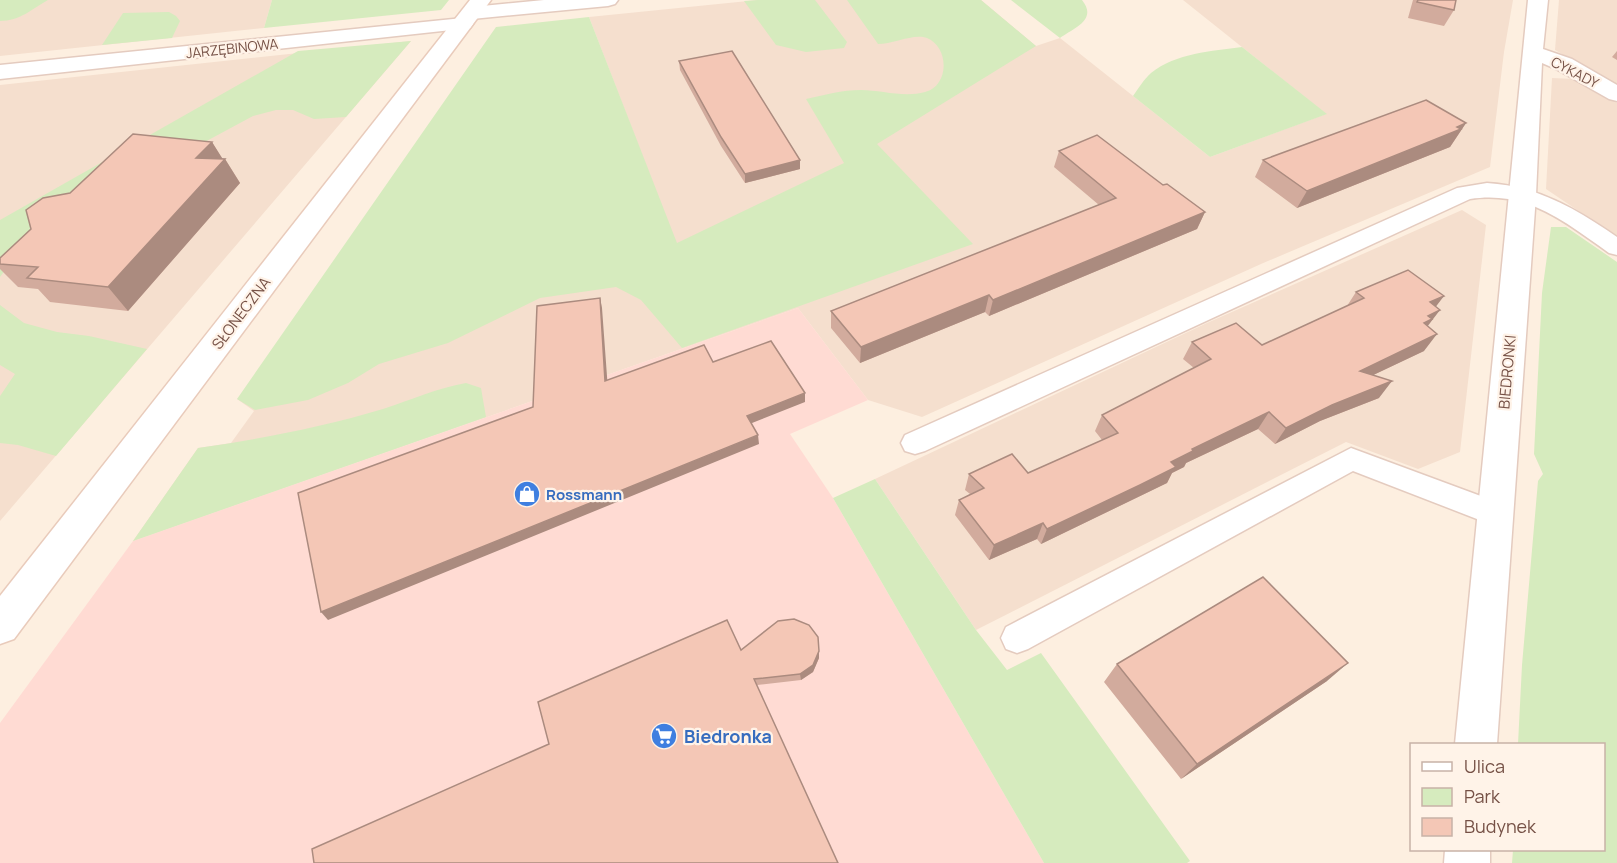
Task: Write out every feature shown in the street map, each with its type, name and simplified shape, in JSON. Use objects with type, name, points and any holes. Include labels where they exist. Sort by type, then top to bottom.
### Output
[{"type":"street","name":"JARZĘBINOWA","points":[[0,72],[472,12],[608,0]]},
{"type":"street","name":"BIEDRONKI","points":[[1476,743],[1538,0]]},
{"type":"street","name":"SŁONECZNA","points":[[0,626],[472,12]]},
{"type":"street","name":"CYKADY","points":[[1532,52],[1563,64],[1617,94]]},
{"type":"lane","points":[[915,443],[1465,193],[1488,189],[1523,195],[1555,205],[1617,248]]},
{"type":"lane","points":[[1017,638],[1351,459],[1495,514]]},
{"type":"shaded area","points":[[0,0],[272,0],[264,28],[0,56]]},
{"type":"shaded area","points":[[758,0],[981,0],[1036,46],[1060,38],[1210,157],[1326,114],[1183,0],[1513,0],[1504,52],[1490,167],[1261,264],[922,417],[868,400],[798,308],[133,541],[198,448],[231,443],[254,411],[237,399],[676,243],[589,17]]},
{"type":"shaded area","points":[[1559,0],[1617,0],[1617,85],[1555,50]]},
{"type":"shaded area","points":[[411,41],[232,250],[0,521],[0,85]]},
{"type":"shaded area","points":[[1552,78],[1575,79],[1617,103],[1617,237],[1546,189]]},
{"type":"shaded area","points":[[1462,210],[1486,225],[1460,452],[1418,469],[1346,442],[976,630],[875,479],[1207,323]]},
{"type":"shaded area","points":[[798,308],[868,400],[790,434],[833,498],[1044,863],[0,863],[0,723],[133,541]]},
{"type":"green space","points":[[0,0],[48,0],[20,17],[0,21]]},
{"type":"green space","points":[[272,0],[449,0],[441,10],[264,28]]},
{"type":"green space","points":[[815,0],[847,42],[844,48],[806,52],[776,45],[744,1]]},
{"type":"green space","points":[[847,0],[981,0],[1036,46],[877,144],[973,244],[682,348],[641,300],[616,287],[540,298],[448,343],[379,364],[348,383],[308,400],[255,410],[237,399],[496,27],[589,17],[677,243],[844,163],[806,99],[854,90],[917,94],[933,88],[939,82],[944,66],[940,50],[935,43],[927,38],[916,37],[878,44]]},
{"type":"green space","points":[[1011,0],[1082,0],[1086,7],[1086,18],[1060,38]]},
{"type":"green space","points":[[169,12],[180,21],[172,38],[102,45],[123,13]]},
{"type":"green space","points":[[411,41],[346,117],[314,119],[293,110],[276,110],[253,116],[188,151],[14,258],[0,277],[0,220],[298,51]]},
{"type":"green space","points":[[1242,47],[1327,114],[1210,157],[1133,96],[1151,73],[1172,61],[1195,54]]},
{"type":"green space","points":[[1551,227],[1566,227],[1617,262],[1617,863],[1512,863],[1513,851],[1605,851],[1605,743],[1518,743],[1522,665],[1538,481],[1543,474],[1534,454],[1542,293]]},
{"type":"green space","points":[[0,305],[24,323],[57,332],[89,336],[147,349],[56,456],[18,445],[0,443],[0,396],[15,374],[0,365]]},
{"type":"green space","points":[[466,383],[481,388],[486,417],[133,541],[198,448],[314,427],[383,409]]},
{"type":"green space","points":[[875,479],[976,630],[1007,670],[1041,653],[1190,861],[1187,863],[1044,863],[833,498]]},
{"type":"building","points":[[1418,0],[1456,0],[1454,10],[1417,2]]},
{"type":"building","points":[[732,51],[800,160],[745,174],[721,137],[679,61]]},
{"type":"building","points":[[1426,100],[1466,123],[1457,127],[1461,129],[1307,191],[1263,160]]},
{"type":"building","points":[[133,134],[212,142],[196,158],[225,159],[108,287],[27,278],[38,267],[0,264],[0,258],[31,229],[26,210],[43,198],[70,193]]},
{"type":"building","points":[[1097,135],[1163,185],[1167,184],[1205,212],[993,300],[989,295],[861,347],[831,311],[1116,198],[1059,151]]},
{"type":"building","points":[[1408,270],[1444,296],[1430,302],[1440,310],[1428,316],[1432,319],[1424,323],[1437,334],[1360,371],[1392,381],[1332,405],[1286,428],[1269,412],[1192,449],[1193,451],[1171,462],[1176,467],[1140,485],[1047,529],[1043,523],[994,545],[959,500],[984,488],[969,474],[1012,454],[1028,473],[1118,433],[1102,415],[1211,359],[1192,342],[1236,323],[1262,345],[1364,298],[1356,292]]},
{"type":"building","points":[[600,298],[605,381],[704,345],[713,362],[771,341],[805,393],[747,416],[758,435],[321,612],[298,493],[533,407],[537,306]]},
{"type":"building","points":[[1263,577],[1348,663],[1197,764],[1117,664]]},
{"type":"building","name":"Biedronka","points":[[794,619],[809,625],[818,637],[819,651],[813,665],[800,674],[754,679],[838,863],[314,863],[312,849],[549,744],[538,702],[727,620],[741,650],[778,621]]},
{"type":"place","name":"Rossmann","points":[[527,494]]},
{"type":"place","name":"Biedronka","points":[[664,736]]}]
